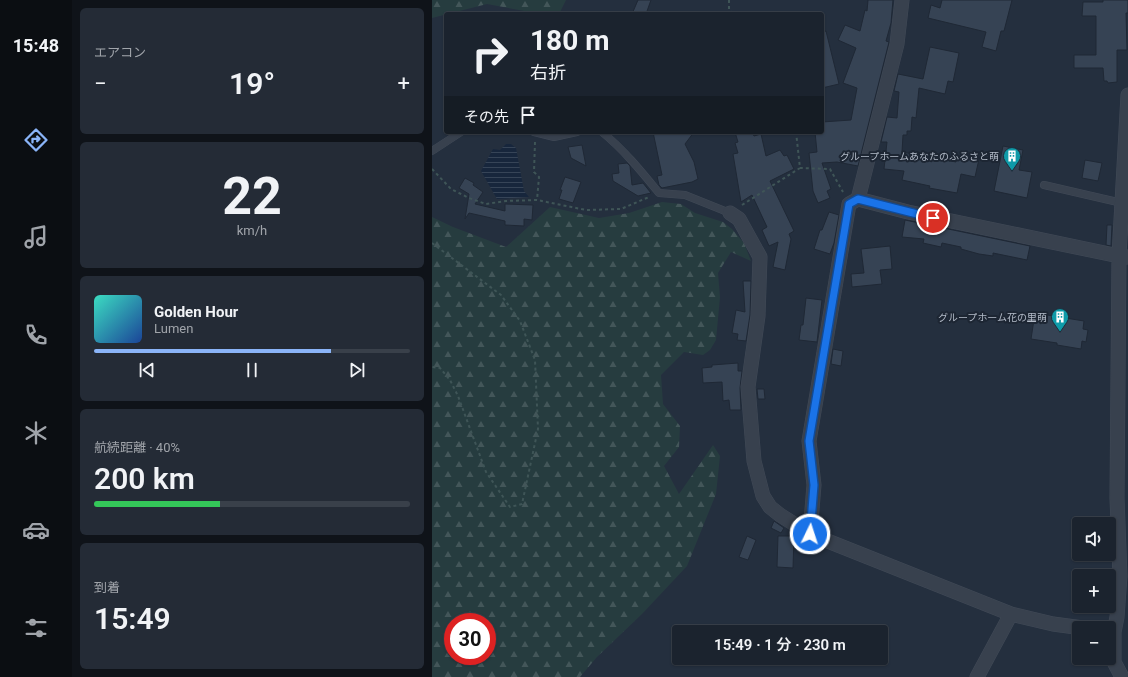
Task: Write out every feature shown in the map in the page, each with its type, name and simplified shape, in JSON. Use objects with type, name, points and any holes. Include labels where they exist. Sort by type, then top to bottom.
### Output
[{"type":"street","points":[[810,534],[814,485],[809,441],[853,202],[898,44],[902,0]]},
{"type":"street","points":[[1116,621],[1120,576],[1116,498],[1116,459],[1124,257],[1122,203],[1128,95]]},
{"type":"street","points":[[853,202],[1124,257]]},
{"type":"street","points":[[730,213],[739,219],[760,256],[758,316],[748,387],[754,461],[763,496],[770,507],[810,534],[1011,614],[1053,624],[1072,627]]},
{"type":"street","points":[[977,677],[1011,614]]},
{"type":"street","points":[[1116,665],[1122,677]]},
{"type":"lane","points":[[432,151],[458,134]]},
{"type":"lane","points":[[540,134],[554,137],[568,134]]},
{"type":"lane","points":[[604,134],[636,164],[659,193],[685,195],[730,213]]},
{"type":"lane","points":[[1044,185],[1122,203]]},
{"type":"path","points":[[729,0],[729,9],[731,12]]},
{"type":"path","points":[[535,134],[534,172],[539,177],[537,200]]},
{"type":"path","points":[[796,134],[800,168]]},
{"type":"path","points":[[730,213],[800,168],[830,169],[853,202]]},
{"type":"path","points":[[432,169],[451,189],[486,204],[506,201],[537,200],[586,210],[621,209],[659,193]]},
{"type":"path","points":[[432,243],[501,295],[520,321],[534,360],[538,429],[522,504],[510,507],[486,472],[453,385],[440,368],[432,367]]},
{"type":"green space","points":[[432,0],[566,0],[560,12],[530,12],[487,4],[456,12],[444,12],[444,15],[432,18]]},
{"type":"green space","points":[[662,202],[681,204],[695,213],[723,222],[732,229],[744,243],[751,261],[731,252],[718,273],[720,297],[716,340],[710,350],[703,355],[684,352],[661,375],[663,404],[680,426],[679,447],[664,466],[679,494],[713,445],[720,456],[716,494],[687,566],[642,614],[597,657],[580,677],[432,677],[432,217],[453,227],[506,247],[550,207],[599,218],[629,213]]},
{"type":"water","points":[[506,144],[511,144],[516,148],[524,191],[529,197],[497,199],[481,171],[493,149],[500,150]]},
{"type":"building","points":[[638,0],[651,0],[647,12],[633,12]]},
{"type":"building","points":[[868,0],[893,0],[891,23],[886,41],[889,42],[858,166],[837,162],[822,163],[831,189],[827,191],[830,198],[818,203],[813,191],[809,153],[817,152],[815,134],[824,134],[824,122],[851,120],[857,88],[843,83],[856,48],[838,40],[845,25],[860,31],[865,10],[867,11]]},
{"type":"building","points":[[942,0],[1012,0],[1004,31],[1001,31],[996,51],[982,47],[986,32],[928,18],[931,5],[940,8]]},
{"type":"building","points":[[1103,0],[1128,0],[1128,13],[1126,13],[1127,50],[1117,50],[1117,82],[1108,83],[1107,81],[1104,81],[1103,68],[1074,68],[1074,55],[1096,55],[1096,16],[1082,16],[1083,2],[1103,2]]},
{"type":"building","points":[[826,31],[839,84],[824,88],[824,32]]},
{"type":"building","points":[[930,47],[959,53],[953,82],[948,81],[945,94],[919,88],[916,118],[912,117],[911,131],[907,131],[907,135],[903,135],[902,152],[956,162],[957,156],[979,159],[975,177],[961,174],[957,193],[929,188],[930,186],[902,180],[904,171],[884,169],[887,142],[881,142],[887,117],[897,118],[899,92],[894,91],[898,74],[923,79]]},
{"type":"building","points":[[653,134],[692,134],[685,144],[694,162],[698,179],[692,182],[662,188],[659,185],[657,176],[662,175]]},
{"type":"building","points":[[736,134],[753,134],[754,136],[761,134],[766,156],[780,150],[784,156],[787,155],[794,169],[770,181],[794,231],[789,234],[791,239],[785,270],[773,267],[778,242],[769,246],[762,230],[767,227],[752,195],[741,202],[733,154],[738,153],[735,143],[738,142]]},
{"type":"building","points":[[582,145],[586,166],[571,158],[568,147]]},
{"type":"building","name":"グループホームあなたのふるさと萌","points":[[1003,146],[1023,150],[1019,170],[1032,172],[1027,198],[994,191]]},
{"type":"building","points":[[1085,160],[1102,163],[1098,181],[1082,178]]},
{"type":"building","points":[[627,163],[630,166],[632,185],[643,183],[651,193],[638,196],[613,181],[612,174],[619,173],[618,164]]},
{"type":"building","points":[[565,177],[581,182],[573,203],[559,199],[562,190],[560,190]]},
{"type":"building","points":[[465,178],[474,183],[473,185],[483,192],[475,204],[505,211],[505,204],[533,205],[532,220],[524,219],[524,226],[505,225],[505,221],[469,213],[465,219],[469,194],[459,188]]},
{"type":"building","points":[[829,212],[839,215],[834,243],[830,254],[814,249],[820,230],[822,230]]},
{"type":"building","points":[[905,220],[1030,246],[1027,260],[993,253],[993,256],[979,254],[961,249],[961,247],[942,243],[941,247],[923,243],[924,239],[902,237]]},
{"type":"building","points":[[1107,225],[1112,225],[1111,246],[1106,245]]},
{"type":"building","points":[[890,246],[892,269],[880,270],[882,284],[852,287],[851,274],[864,273],[861,249]]},
{"type":"building","points":[[743,281],[751,281],[750,315],[746,341],[737,340],[738,334],[732,333],[736,310],[745,312]]},
{"type":"building","points":[[806,298],[822,300],[817,342],[799,340],[801,325],[803,325]]},
{"type":"building","name":"グループホーム花の里萌","points":[[1035,313],[1084,321],[1083,329],[1088,330],[1086,342],[1082,341],[1081,349],[1031,339]]},
{"type":"building","points":[[833,349],[843,351],[841,366],[831,364]]},
{"type":"building","points":[[738,363],[738,371],[742,371],[740,388],[741,410],[730,410],[729,400],[723,401],[722,382],[703,383],[702,368],[712,367],[712,365]]},
{"type":"building","points":[[757,389],[764,389],[765,399],[758,399]]},
{"type":"building","points":[[774,521],[784,528],[781,533],[771,528]]},
{"type":"building","points":[[747,536],[756,540],[748,560],[739,557]]},
{"type":"building","points":[[778,536],[794,536],[793,568],[777,567]]},
{"type":"place","name":"グループホームあなたのふるさと萌","points":[[1012,171]]},
{"type":"place","name":"グループホーム花の里萌","points":[[1060,332]]},
{"type":"route","points":[[810,534],[814,485],[809,441],[849,204],[858,199],[933,218]]}]
